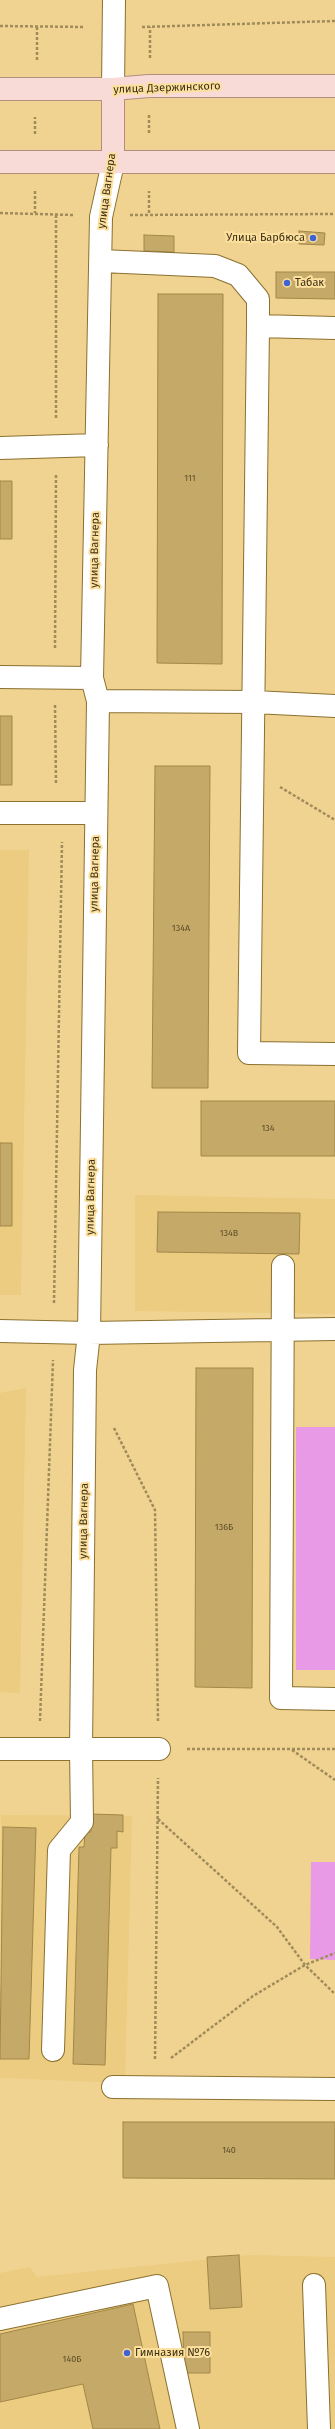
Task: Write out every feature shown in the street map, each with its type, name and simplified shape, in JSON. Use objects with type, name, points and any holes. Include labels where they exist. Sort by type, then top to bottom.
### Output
[{"type":"main road","name":"улица Дзержинского","points":[[0,89],[113,89],[149,86],[335,86]]},
{"type":"main road","name":"улица Вагнера","points":[[113,89],[113,163]]},
{"type":"main road","points":[[0,162],[335,162]]},
{"type":"street","name":"улица Вагнера","points":[[113,89],[114,0]]},
{"type":"street","name":"улица Вагнера","points":[[53,2050],[59,1850],[82,1822],[81,1749],[86,1370],[89,1333],[98,701],[92,678],[101,217],[113,163]]},
{"type":"street","points":[[101,261],[215,266],[238,276],[258,299],[249,1053],[335,1054]]},
{"type":"street","points":[[258,326],[335,328]]},
{"type":"street","points":[[0,448],[97,445]]},
{"type":"street","points":[[0,677],[92,678]]},
{"type":"street","points":[[98,701],[254,702],[335,706]]},
{"type":"street","points":[[1,816],[96,813]]},
{"type":"street","points":[[283,1266],[281,1698],[335,1699]]},
{"type":"street","points":[[0,1331],[89,1333],[335,1329]]},
{"type":"street","points":[[0,1749],[159,1749]]},
{"type":"street","points":[[113,2087],[335,2089]]},
{"type":"street","points":[[314,2284],[319,2429]]},
{"type":"street","points":[[0,2319],[157,2286],[188,2429]]},
{"type":"path","points":[[0,26],[114,27],[335,21]]},
{"type":"path","points":[[149,213],[150,26]]},
{"type":"path","points":[[0,213],[56,214],[101,217],[149,213],[335,214]]},
{"type":"path","points":[[39,1749],[54,1332],[63,813],[56,791],[56,214]]},
{"type":"path","points":[[252,771],[335,820]]},
{"type":"path","points":[[159,1749],[335,1749]]},
{"type":"path","points":[[292,1749],[335,1780]]},
{"type":"path","points":[[158,1819],[277,1927],[305,1965],[335,1994]]},
{"type":"path","points":[[167,2061],[253,1996],[305,1965],[335,1952]]},
{"type":"shaded area","points":[[0,850],[29,850],[21,1295],[0,1295]]},
{"type":"shaded area","points":[[135,1195],[335,1199],[335,1314],[135,1311]]},
{"type":"shaded area","points":[[26,1388],[20,1693],[0,1692],[0,1393]]},
{"type":"shaded area","points":[[296,1427],[335,1427],[335,1670],[296,1670]]},
{"type":"shaded area","points":[[1,1815],[132,1816],[125,2083],[0,2078]]},
{"type":"shaded area","points":[[311,1862],[335,1862],[335,1960],[310,1959]]},
{"type":"shaded area","name":"Гимназия №76","points":[[249,2255],[335,2257],[335,2429],[0,2429],[0,2273],[30,2267],[37,2277]]},
{"type":"building","points":[[299,231],[325,233],[324,245],[299,244]]},
{"type":"building","points":[[144,235],[174,236],[174,252],[144,251]]},
{"type":"building","points":[[276,272],[335,272],[335,299],[276,298]]},
{"type":"building","points":[[158,294],[223,294],[222,664],[157,663]]},
{"type":"building","points":[[0,481],[12,481],[12,539],[0,539]]},
{"type":"building","points":[[0,716],[12,716],[12,785],[0,785]]},
{"type":"building","points":[[155,766],[210,766],[208,1088],[152,1088]]},
{"type":"building","points":[[201,1101],[335,1101],[335,1156],[201,1156]]},
{"type":"building","points":[[0,1143],[12,1143],[12,1226],[0,1226]]},
{"type":"building","points":[[158,1212],[300,1213],[299,1254],[157,1252]]},
{"type":"building","points":[[196,1368],[253,1368],[252,1688],[195,1687]]},
{"type":"building","points":[[91,1814],[123,1815],[123,1832],[117,1831],[117,1848],[111,1848],[105,2065],[73,2064],[79,1847],[84,1847],[85,1832],[91,1832]]},
{"type":"building","points":[[3,1827],[36,1828],[29,2059],[0,2059]]},
{"type":"building","points":[[123,2122],[335,2122],[335,2179],[123,2178]]},
{"type":"building","points":[[239,2255],[242,2307],[210,2309],[207,2257]]},
{"type":"building","points":[[133,2304],[160,2429],[93,2429],[83,2384],[0,2402],[0,2334]]},
{"type":"building","points":[[183,2332],[210,2332],[210,2373],[184,2373]]},
{"type":"place","name":"Улица Барбюса","points":[[313,238]]},
{"type":"place","name":"Табак","points":[[287,283]]},
{"type":"place","name":"Гимназия №76","points":[[127,2353]]}]
